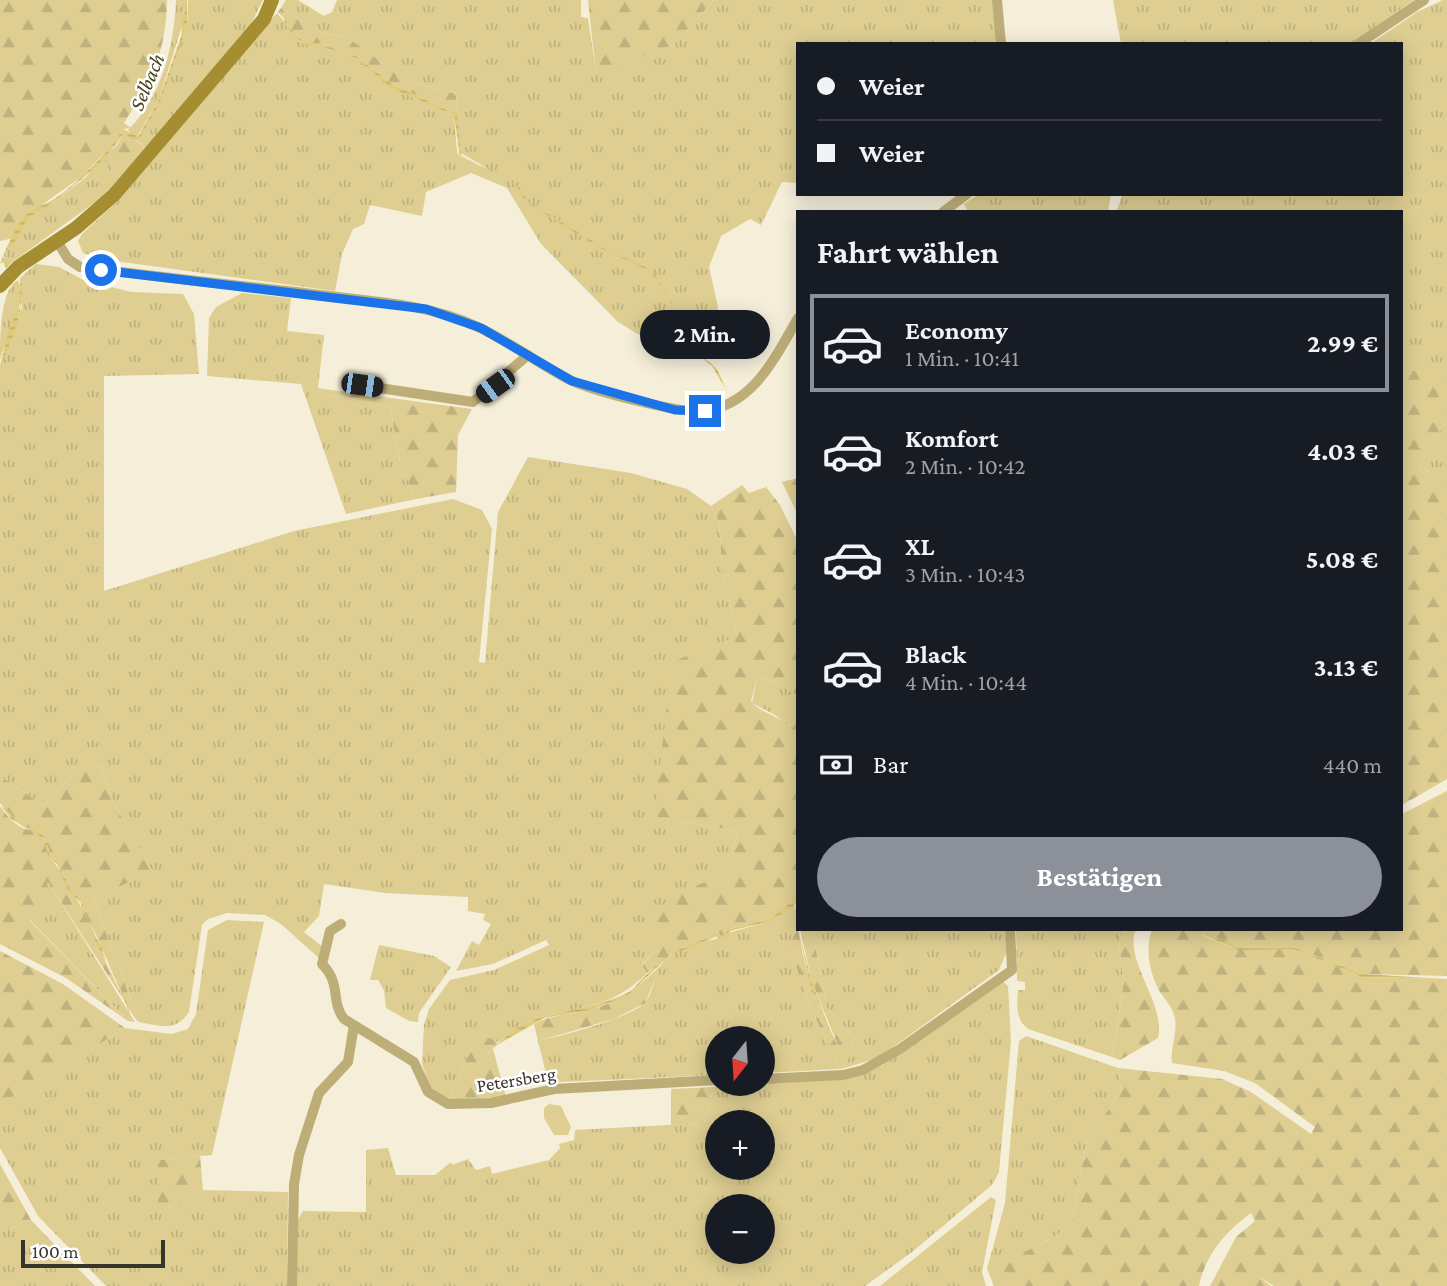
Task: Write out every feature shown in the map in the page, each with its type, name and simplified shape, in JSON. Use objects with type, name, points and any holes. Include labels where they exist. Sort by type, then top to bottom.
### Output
[{"type":"street","points":[[997,0],[1001,42]]},
{"type":"street","points":[[1362,42],[1424,0]]},
{"type":"street","points":[[0,286],[18,267],[57,241],[114,195],[240,48],[274,2]]},
{"type":"street","points":[[946,210],[964,196]]},
{"type":"street","points":[[57,241],[68,259],[80,267],[426,309],[481,328],[572,381],[675,410],[705,411],[730,404],[749,392],[774,359],[796,321]]},
{"type":"street","points":[[346,383],[473,402],[528,355]]},
{"type":"street","name":"Petersberg","points":[[341,924],[330,931],[322,964],[336,984],[338,1012],[414,1062],[428,1092],[448,1104],[491,1103],[554,1089],[705,1081]]},
{"type":"street","points":[[775,1078],[843,1075],[863,1070],[900,1049],[1012,970],[1010,931]]},
{"type":"street","points":[[292,1286],[293,1194],[299,1154],[319,1093],[348,1062],[354,1025]]},
{"type":"green space","points":[[0,0],[167,0],[164,35],[156,65],[124,123],[131,128],[123,129],[83,176],[23,218],[14,238],[0,241]]},
{"type":"green space","points":[[176,0],[187,0],[185,26],[181,29],[159,99],[137,137],[134,137],[128,130],[150,102],[164,69]]},
{"type":"green space","points":[[188,0],[263,0],[248,30],[147,149],[136,140],[161,100],[183,30],[187,27]]},
{"type":"green space","points":[[286,0],[298,0],[324,16],[332,12],[337,0],[581,0],[581,17],[588,18],[596,73],[673,45],[714,0],[994,0],[997,42],[796,42],[796,183],[782,182],[761,225],[750,219],[721,236],[709,267],[718,307],[706,354],[701,359],[684,344],[668,336],[664,344],[649,341],[618,322],[541,244],[507,188],[471,173],[426,192],[422,216],[370,205],[364,224],[353,229],[342,254],[335,291],[100,259],[83,253],[78,241],[82,234],[118,201],[277,13],[304,45],[317,45],[356,58],[392,88],[454,115],[457,152],[460,157],[490,170],[459,152],[456,94],[407,81],[346,36],[322,33],[281,8]]},
{"type":"green space","points":[[588,0],[714,0],[673,45],[596,74]]},
{"type":"green space","points":[[1113,0],[1414,0],[1353,42],[1121,42]]},
{"type":"green space","points":[[1447,0],[1447,371],[1403,371],[1403,210],[1117,210],[1122,196],[1403,196],[1403,42],[1373,42],[1417,12]]},
{"type":"green space","points":[[281,8],[322,33],[346,36],[407,81],[456,94],[457,112],[449,111],[392,84],[356,56],[318,43],[304,43],[287,24],[286,17],[278,12]]},
{"type":"green space","points":[[124,132],[147,149],[121,178],[102,158],[117,145]]},
{"type":"green space","points":[[102,158],[121,178],[109,192],[11,263],[5,261],[4,254],[29,215],[54,202],[85,178]]},
{"type":"green space","points":[[976,196],[1111,196],[1108,210],[967,210],[964,204]]},
{"type":"green space","points":[[36,264],[59,267],[83,280],[131,292],[183,294],[194,314],[199,374],[104,376],[104,591],[294,531],[453,499],[482,510],[492,529],[479,662],[485,663],[498,512],[528,457],[631,473],[687,489],[711,506],[719,522],[722,567],[737,636],[654,817],[738,831],[727,875],[682,891],[657,949],[642,964],[647,973],[634,984],[611,999],[539,1018],[498,1042],[482,1035],[471,1050],[448,1100],[431,1089],[422,1064],[424,1025],[429,1009],[450,980],[494,970],[549,945],[546,940],[493,964],[456,971],[472,941],[479,945],[491,924],[483,920],[485,914],[468,911],[468,897],[385,893],[324,884],[319,916],[304,932],[323,947],[320,959],[281,924],[265,915],[227,913],[208,919],[202,925],[189,1012],[179,1023],[173,1025],[139,1022],[93,898],[153,872],[111,798],[100,766],[76,771],[44,806],[0,776],[0,366],[22,307],[20,278]]},
{"type":"green space","points":[[18,280],[19,309],[0,360],[4,303],[12,285]]},
{"type":"green space","points":[[242,293],[291,298],[287,331],[324,335],[318,388],[329,395],[390,406],[400,462],[416,499],[346,514],[301,384],[207,376],[209,318],[216,307]]},
{"type":"green space","points":[[1403,371],[1447,371],[1447,420],[1418,467],[1447,479],[1447,779],[1403,804]]},
{"type":"green space","points":[[317,388],[472,409],[458,435],[456,492],[416,499],[400,462],[390,406],[329,395]]},
{"type":"green space","points":[[1447,420],[1447,479],[1418,467]]},
{"type":"green space","points":[[796,478],[796,511],[782,482]]},
{"type":"green space","points":[[742,485],[749,493],[766,487],[780,505],[796,538],[796,695],[774,681],[757,678],[751,701],[787,725],[796,723],[796,902],[770,919],[729,929],[722,936],[716,932],[715,937],[686,946],[647,973],[642,965],[657,949],[646,921],[682,891],[727,874],[738,831],[654,817],[672,662],[737,636],[722,567],[719,522],[711,506]]},
{"type":"green space","points":[[757,678],[774,681],[796,695],[796,723],[787,725],[752,703]]},
{"type":"green space","points":[[100,766],[111,798],[153,872],[93,898],[139,1022],[128,1006],[84,913],[83,902],[70,889],[58,863],[50,854],[45,837],[37,830],[22,826],[0,803],[0,776],[44,806],[76,771]]},
{"type":"green space","points":[[1447,791],[1447,976],[1363,974],[1293,947],[1239,948],[1227,941],[1199,934],[1238,950],[1293,949],[1362,977],[1447,979],[1447,1286],[1274,1286],[1259,1277],[1271,1286],[1210,1286],[1236,1237],[1255,1221],[1251,1213],[1233,1228],[1211,1254],[1199,1286],[994,1286],[987,1269],[1054,1237],[1072,1220],[1087,1139],[1121,1092],[1118,1068],[1222,1079],[1251,1092],[1311,1134],[1315,1127],[1255,1083],[1224,1071],[1172,1063],[1175,1021],[1172,1009],[1153,977],[1149,953],[1152,931],[1403,931],[1403,813]]},
{"type":"green space","points":[[0,806],[16,824],[38,833],[43,839],[50,857],[90,922],[125,1002],[48,882],[29,920],[128,1021],[66,978],[0,944]]},
{"type":"green space","points":[[48,882],[135,1022],[128,1021],[29,919]]},
{"type":"green space","points":[[795,904],[794,949],[798,970],[812,1009],[840,1069],[775,1072],[775,1026],[705,1026],[705,1076],[560,1082],[549,1086],[538,1041],[595,1026],[638,1008],[648,998],[660,967],[670,955],[693,944],[771,921]]},
{"type":"green space","points":[[796,908],[796,931],[799,931],[809,978],[839,1048],[812,982],[800,931],[812,931],[827,1008],[855,1038],[845,1068],[840,1069],[803,987],[792,942],[792,922]]},
{"type":"green space","points":[[227,920],[264,922],[212,1155],[158,1160],[158,1212],[203,1190],[288,1192],[287,1286],[106,1286],[38,1216],[0,1148],[0,1102],[33,1086],[125,1028],[172,1034],[188,1029],[196,1014],[208,930]]},
{"type":"green space","points":[[812,931],[1005,931],[1008,949],[999,970],[878,1058],[845,1068],[855,1038],[827,1008]]},
{"type":"green space","points":[[1016,931],[1123,931],[1119,946],[1124,981],[1112,1057],[1028,1029],[1019,1016],[1017,1006],[1018,990],[1025,990],[1025,982],[1017,981]]},
{"type":"green space","points":[[1123,931],[1136,931],[1135,954],[1159,1025],[1158,1038],[1120,1060],[1112,1057],[1124,981],[1119,946]]},
{"type":"green space","points":[[379,945],[434,956],[451,967],[419,1013],[418,1022],[409,1021],[386,1008],[384,990],[378,980],[370,980]]},
{"type":"green space","points":[[0,951],[63,984],[125,1028],[33,1086],[0,1102]]},
{"type":"green space","points":[[661,965],[645,1003],[614,1019],[538,1041],[534,1024],[612,1002],[638,986]]},
{"type":"green space","points":[[1002,981],[1008,986],[1011,1041],[999,1172],[992,1185],[912,1252],[865,1286],[296,1286],[296,1223],[303,1211],[366,1212],[366,1150],[388,1148],[396,1175],[435,1175],[451,1162],[452,1165],[468,1159],[476,1170],[490,1166],[492,1174],[549,1160],[560,1148],[559,1144],[574,1140],[575,1130],[704,1123],[705,1119],[705,1180],[775,1180],[775,1110],[708,1110],[712,1096],[775,1096],[775,1083],[846,1078],[883,1065]]},
{"type":"green space","points":[[482,1035],[498,1042],[480,1061],[493,1049],[506,1097],[448,1100],[471,1050]]},
{"type":"green space","points":[[1026,1036],[1118,1068],[1121,1092],[1087,1139],[1072,1220],[1064,1231],[1019,1257],[987,1269],[1005,1203],[1019,1041]]},
{"type":"green space","points":[[705,1087],[705,1096],[712,1096],[708,1110],[705,1110],[704,1123],[671,1125],[671,1089]]},
{"type":"green space","points":[[549,1104],[561,1106],[571,1127],[568,1135],[554,1135],[544,1118],[544,1108]]},
{"type":"green space","points":[[200,1156],[203,1190],[158,1212],[158,1160]]},
{"type":"green space","points":[[0,1164],[31,1220],[0,1232]]},
{"type":"green space","points":[[991,1197],[996,1200],[982,1272],[986,1286],[880,1286]]},
{"type":"green space","points":[[31,1220],[95,1286],[0,1286],[0,1232]]},
{"type":"shaded area","points":[[187,0],[187,27],[183,30],[183,38],[161,100],[139,140],[133,140],[124,132],[93,169],[55,201],[30,217],[4,255],[3,258],[11,263],[6,268],[3,262],[0,264],[7,246],[15,231],[27,214],[59,196],[80,179],[101,158],[123,129],[138,137],[159,99],[181,37]]},
{"type":"shaded area","points":[[278,12],[286,17],[287,24],[304,43],[318,43],[356,56],[392,84],[449,111],[457,112],[461,156],[478,165],[460,157],[454,115],[391,88],[356,58],[317,45],[304,45],[285,25],[284,18]]},
{"type":"shaded area","points":[[506,177],[519,187],[527,201],[604,249],[650,270],[669,297],[650,271],[598,247],[525,201],[518,188]]},
{"type":"shaded area","points":[[20,278],[22,298],[20,310],[0,366],[10,326],[20,307]]},
{"type":"shaded area","points":[[693,351],[715,367],[728,393],[712,366]]},
{"type":"shaded area","points":[[0,803],[21,825],[11,819]]},
{"type":"shaded area","points":[[23,826],[37,830],[45,837],[50,854],[58,863],[70,889],[83,902],[84,913],[88,919],[83,914],[81,903],[68,890],[57,864],[48,855],[43,838]]},
{"type":"shaded area","points":[[796,899],[796,904],[771,921],[730,931],[723,939],[718,936],[671,955],[695,942],[715,937],[715,932],[722,936],[729,929],[770,919]]},
{"type":"shaded area","points":[[91,925],[102,946],[108,964],[95,941]]},
{"type":"shaded area","points":[[798,931],[812,982],[837,1049],[810,983]]},
{"type":"shaded area","points":[[1199,933],[1227,941],[1239,948],[1293,947],[1363,974],[1447,979],[1362,977],[1293,949],[1238,950]]},
{"type":"shaded area","points":[[670,955],[627,996],[590,1010],[544,1018],[497,1045],[479,1061],[509,1034],[527,1023],[627,993]]},
{"type":"shaded area","points":[[117,981],[125,997],[130,1015]]},
{"type":"route","points":[[101,270],[426,309],[481,328],[572,381],[675,410],[705,411]]},
{"type":"water label","name":"Selbach","points":[[147,82]]}]
